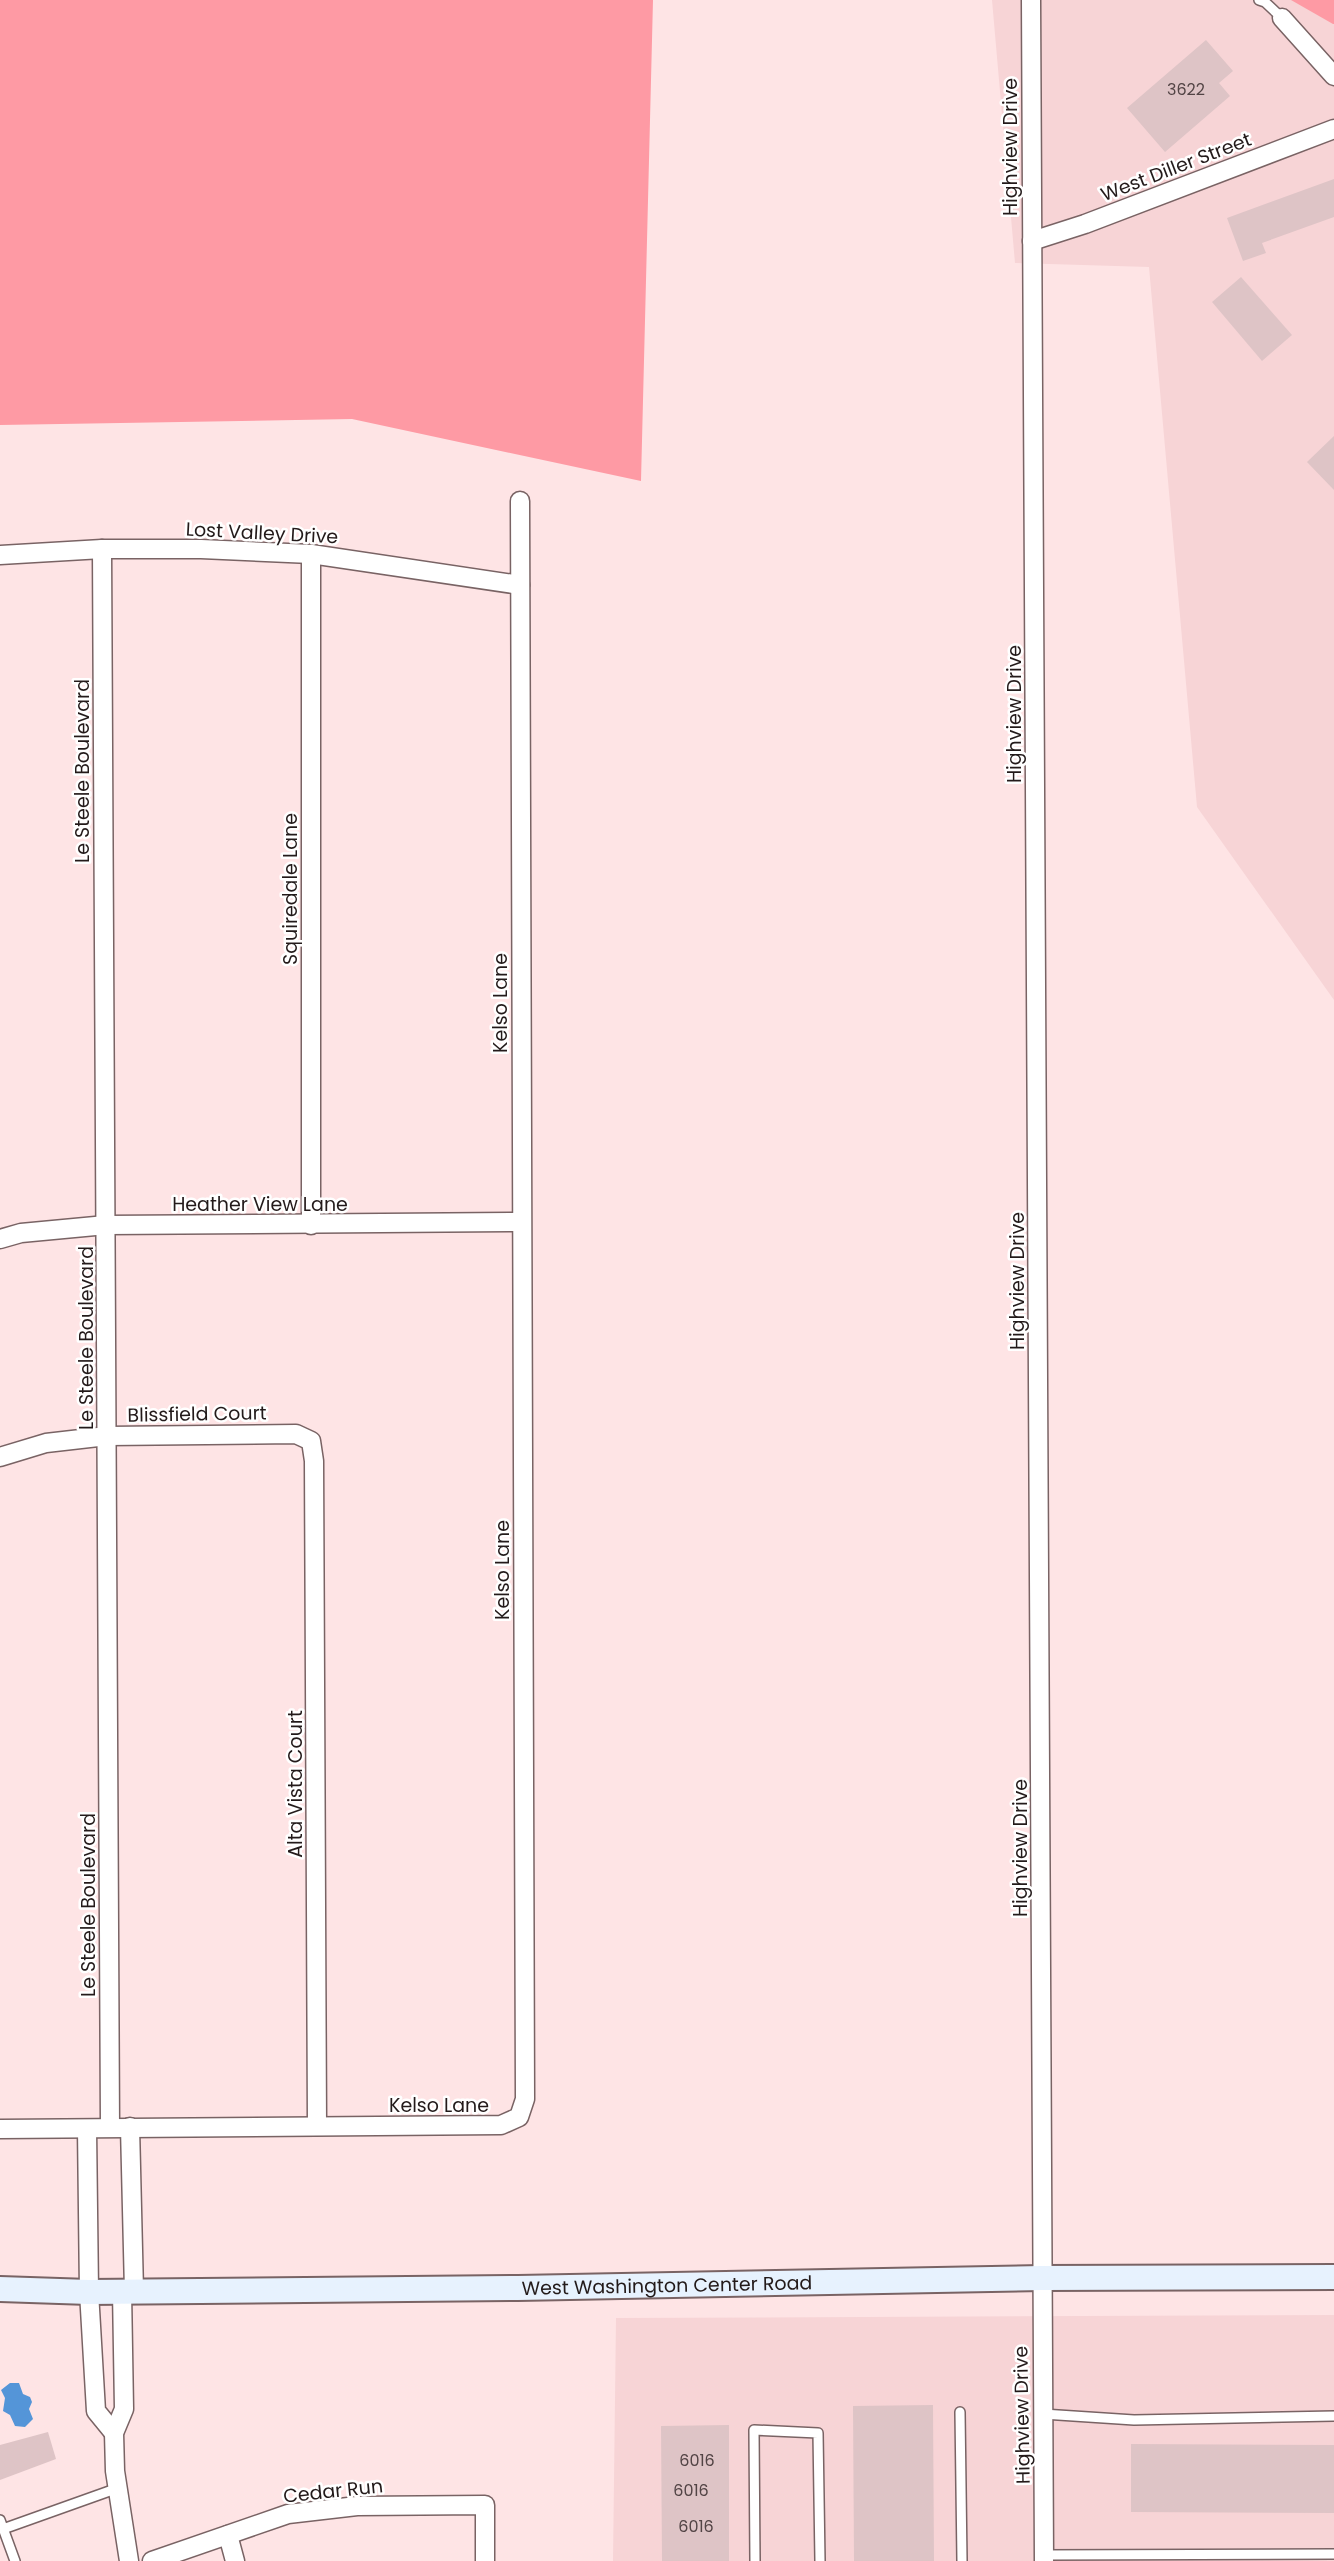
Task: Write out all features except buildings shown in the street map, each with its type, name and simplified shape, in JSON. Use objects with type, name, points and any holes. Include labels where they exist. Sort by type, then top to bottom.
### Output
[{"type":"main road","name":"West Washington Center Road","points":[[0,2289],[89,2292],[531,2288],[1042,2278],[1334,2277]]},
{"type":"street","name":"Highview Drive","points":[[1031,0],[1044,2558]]},
{"type":"street","points":[[1282,18],[1334,76]]},
{"type":"street","name":"West Diller Street","points":[[1032,241],[1085,224],[1334,129]]},
{"type":"street","name":"Kelso Lane","points":[[0,2129],[501,2125],[519,2117],[525,2099],[520,501]]},
{"type":"street","name":"Lost Valley Drive","points":[[0,555],[102,549],[201,549],[311,554],[520,585]]},
{"type":"street","name":"Le Steele Boulevard","points":[[102,549],[110,2127]]},
{"type":"street","name":"Squiredale Lane","points":[[311,554],[311,1225]]},
{"type":"street","name":"Heather View Lane","points":[[0,1239],[21,1233],[106,1225],[521,1222]]},
{"type":"street","name":"Blissfield Court","points":[[0,1457],[46,1443],[107,1436],[296,1433],[311,1441]]},
{"type":"street","name":"Alta Vista Court","points":[[311,1441],[314,1461],[317,2126]]},
{"type":"street","points":[[129,2561],[118,2488],[114,2433],[124,2409],[130,2127]]},
{"type":"street","points":[[87,2129],[89,2292],[96,2411],[114,2433]]},
{"type":"street","name":"Cedar Run","points":[[152,2561],[288,2514],[357,2506],[485,2505],[485,2561]]},
{"type":"street","points":[[228,2535],[235,2561]]},
{"type":"lane","points":[[1259,0],[1265,2],[1282,18]]},
{"type":"lane","points":[[960,2412],[962,2561]]},
{"type":"lane","points":[[1043,2414],[1134,2420],[1334,2416]]},
{"type":"lane","points":[[755,2561],[754,2430],[818,2433],[820,2561]]},
{"type":"lane","points":[[15,2561],[2,2524],[118,2488]]},
{"type":"lane","points":[[1044,2558],[1334,2554]]},
{"type":"shaded area","points":[[0,0],[653,0],[641,481],[352,419],[0,425]]},
{"type":"shaded area","points":[[992,0],[1334,0],[1334,1000],[1197,807],[1149,267],[1015,263]]},
{"type":"shaded area","points":[[1291,0],[1334,0],[1334,24],[1333,24]]},
{"type":"shaded area","points":[[1334,2315],[1334,2561],[613,2561],[616,2318]]},
{"type":"water","points":[[10,2383],[19,2383],[23,2394],[30,2397],[32,2402],[29,2409],[33,2419],[25,2427],[15,2426],[10,2415],[3,2411],[5,2398],[1,2390]]}]
